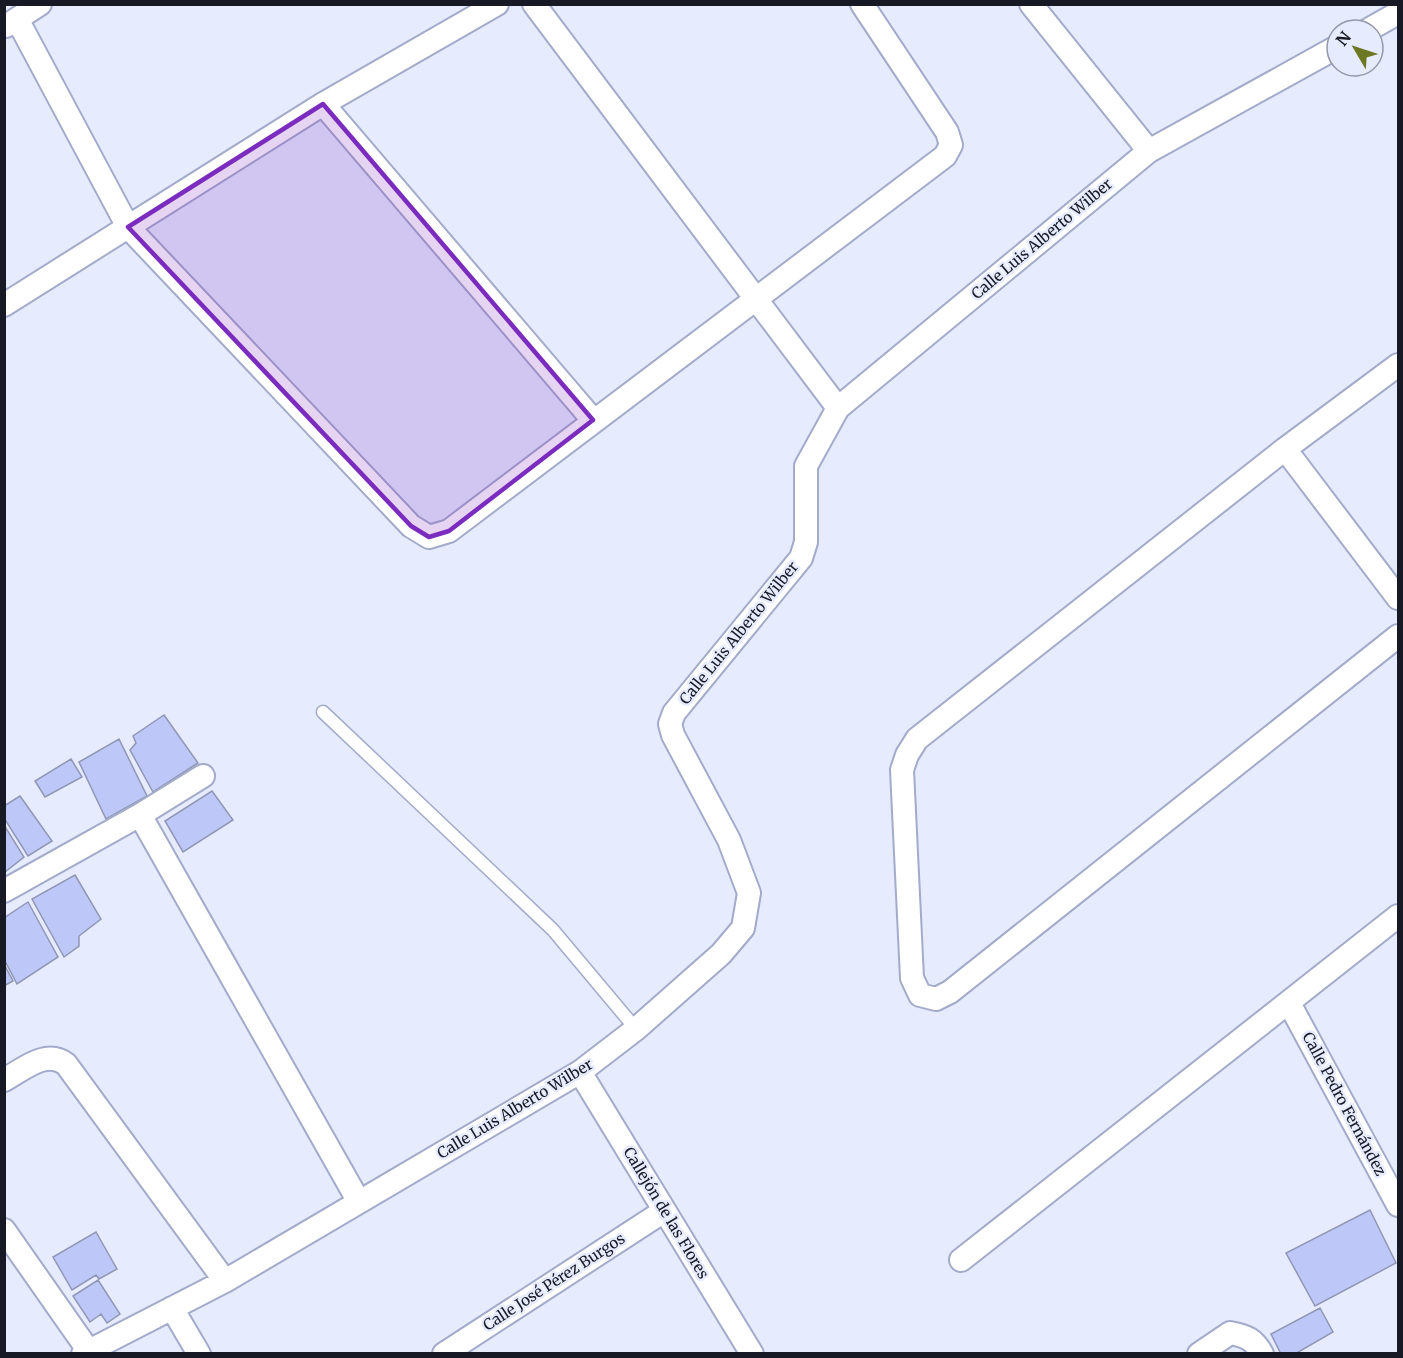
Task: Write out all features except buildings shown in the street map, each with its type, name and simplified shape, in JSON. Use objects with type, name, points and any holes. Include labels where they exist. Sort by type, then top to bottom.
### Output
[{"type":"street","points":[[40,4],[11,23],[128,227],[411,526],[429,537],[449,531],[945,156],[951,145],[947,132],[862,4]]},
{"type":"street","points":[[4,305],[323,104],[497,4]]},
{"type":"street","points":[[534,4],[838,408]]},
{"type":"street","points":[[1031,4],[1149,151]]},
{"type":"street","name":"Calle Luis Alberto Wilber","points":[[86,1352],[225,1281],[580,1072],[636,1029],[721,954],[743,928],[749,893],[729,840],[673,735],[670,724],[674,713],[801,558],[806,542],[806,466],[838,408],[1149,151],[1325,54]]},
{"type":"street","points":[[323,104],[593,420]]},
{"type":"street","points":[[1398,365],[1285,449],[917,739],[907,755],[902,770],[912,978],[920,994],[936,999],[950,992],[1398,636]]},
{"type":"street","points":[[1285,449],[1398,598]]},
{"type":"street","points":[[4,891],[140,815],[203,776]]},
{"type":"street","points":[[140,815],[359,1202]]},
{"type":"street","points":[[961,1260],[1398,916]]},
{"type":"street","name":"Calle Pedro Fernández","points":[[1289,1003],[1398,1205]]},
{"type":"street","points":[[4,1080],[46,1057],[57,1057],[66,1064],[225,1281]]},
{"type":"street","name":"Callejón de las Flores","points":[[580,1072],[752,1353]]},
{"type":"street","name":"Calle José Pérez Burgos","points":[[444,1353],[664,1211]]},
{"type":"street","points":[[4,1230],[86,1352]]},
{"type":"street","points":[[172,1308],[199,1353]]},
{"type":"street","points":[[1199,1353],[1230,1333],[1246,1336],[1257,1343],[1262,1353]]},
{"type":"lane","points":[[323,712],[553,930],[636,1029]]},
{"type":"highlighted area","points":[[323,104],[593,420],[449,531],[429,537],[411,526],[128,227]]}]
